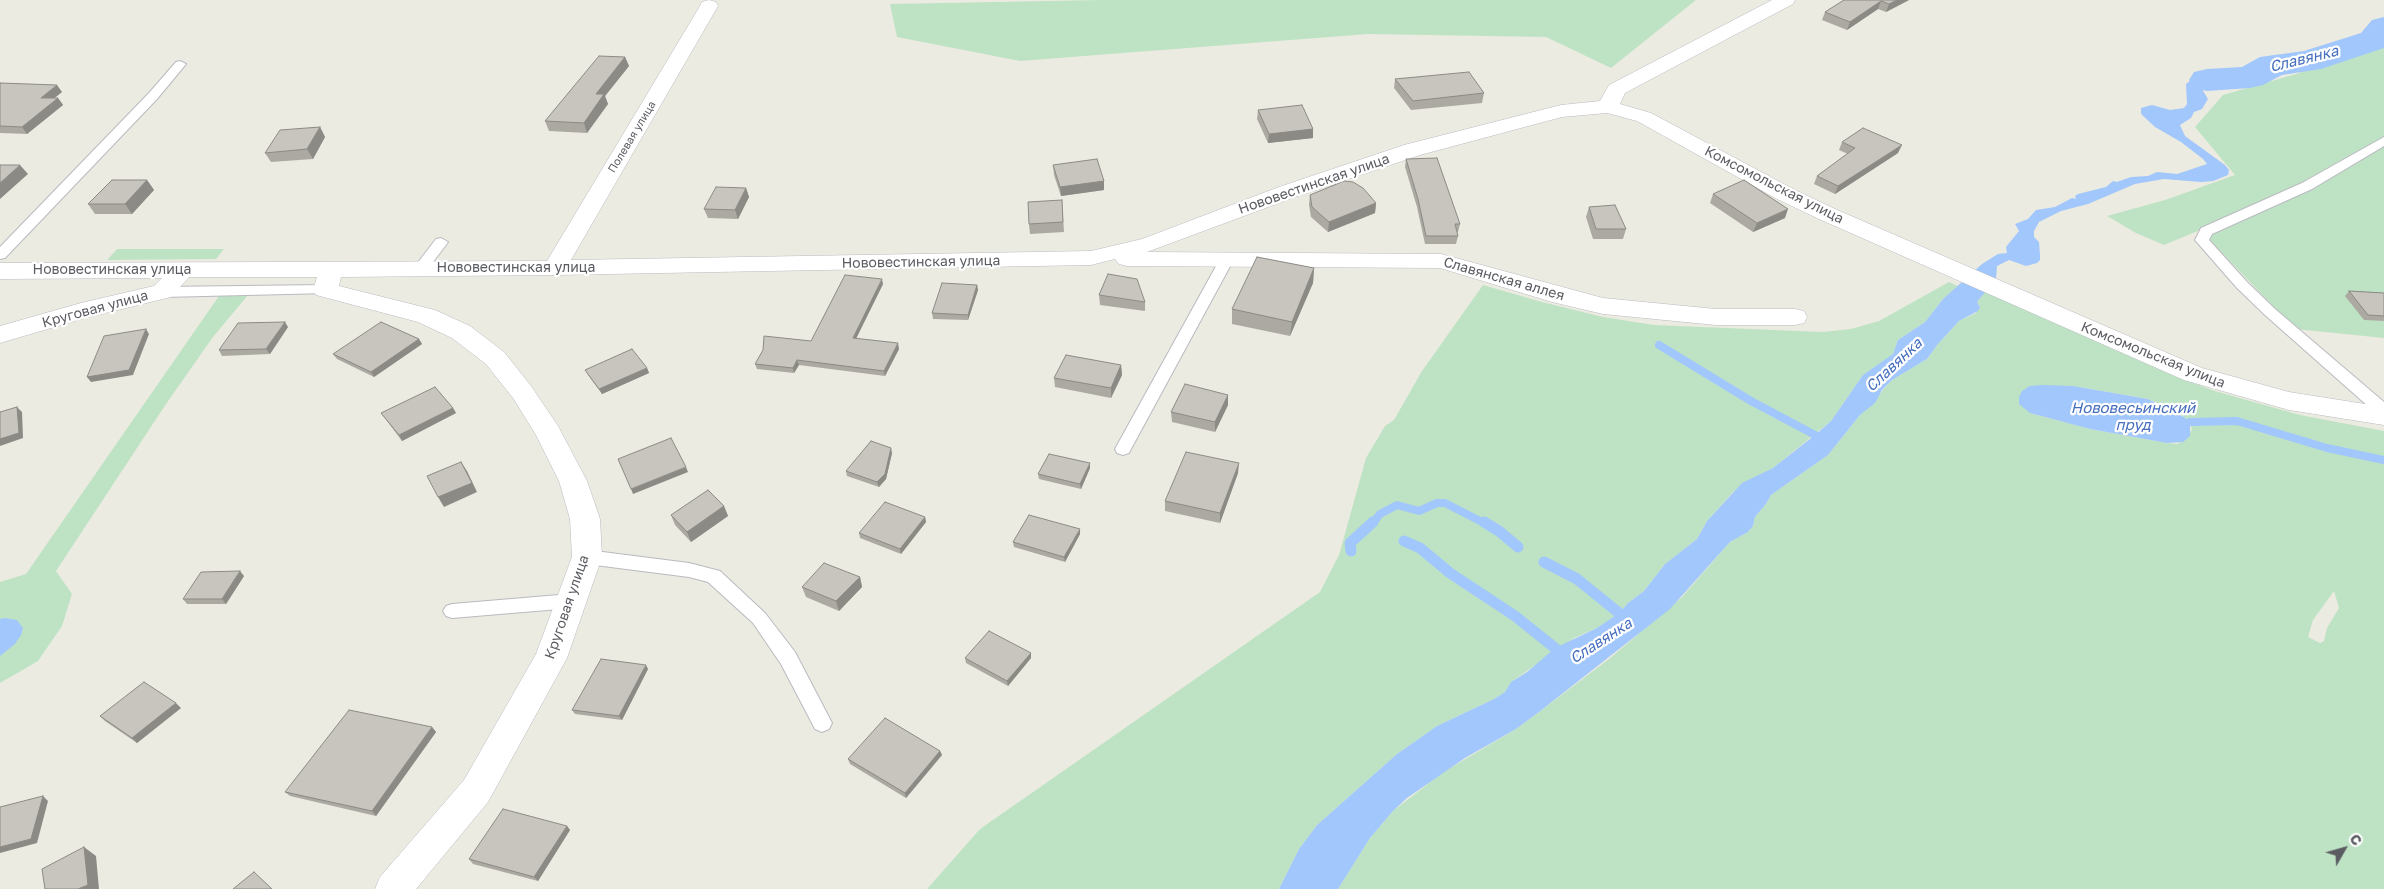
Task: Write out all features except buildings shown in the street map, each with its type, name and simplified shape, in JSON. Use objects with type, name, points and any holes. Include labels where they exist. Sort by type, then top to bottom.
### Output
[{"type":"street","points":[[1608,107],[1616,89],[1786,0]]},
{"type":"street","name":"Полевая улица","points":[[555,268],[709,6]]},
{"type":"street","name":"Нововестинская улица","points":[[0,271],[182,270],[329,280],[421,268],[555,268],[1091,258],[1149,244],[1287,192],[1412,150],[1560,111],[1608,107]]},
{"type":"street","name":"Комсомольская улица","points":[[1608,107],[1644,117],[1785,194],[2158,359],[2230,386],[2298,403],[2384,416]]},
{"type":"street","name":"Славянская аллея","points":[[1091,258],[1441,261],[1561,296],[1612,307],[1716,317],[1795,317]]},
{"type":"street","name":"Круговая улица","points":[[0,336],[81,311],[162,292],[182,270]]},
{"type":"street","name":"Круговая улица","points":[[329,280],[426,316],[461,332],[494,358],[522,392],[548,433],[573,481],[585,519],[587,556],[551,658],[476,791],[393,889]]},
{"type":"lane","points":[[0,254],[146,103],[180,64]]},
{"type":"lane","points":[[2384,141],[2308,186],[2206,231],[2202,240],[2242,286],[2384,410]]},
{"type":"lane","points":[[421,268],[440,242]]},
{"type":"lane","points":[[1123,449],[1227,259]]},
{"type":"lane","points":[[162,292],[329,280]]},
{"type":"lane","points":[[587,556],[671,567],[714,576],[765,626],[788,658],[822,723]]},
{"type":"lane","points":[[452,611],[571,601]]},
{"type":"green space","points":[[1100,0],[1696,0],[1611,68],[1546,37],[1368,34],[1020,61],[897,37],[890,4]]},
{"type":"green space","points":[[2384,41],[2384,338],[2295,329],[2200,230],[2164,245],[2136,233],[2107,216],[2165,200],[2235,175],[2195,127],[2223,95],[2296,74]]},
{"type":"green space","points":[[117,249],[224,249],[216,259],[107,260]]},
{"type":"green space","points":[[1949,282],[1958,286],[1943,299],[1925,322],[1898,340],[1893,354],[1863,375],[1831,421],[1773,468],[1734,491],[1707,521],[1697,539],[1665,564],[1644,591],[1628,603],[1619,613],[1597,628],[1574,638],[1511,682],[1505,692],[1437,726],[1397,754],[1317,825],[1299,849],[1279,889],[927,889],[980,829],[1320,592],[1339,555],[1366,458],[1385,426],[1394,420],[1422,371],[1483,285],[1603,317],[1654,325],[1823,332],[1851,329],[1879,321]]},
{"type":"green space","points":[[1985,292],[2174,376],[2215,391],[2300,415],[2384,431],[2384,889],[1338,889],[1370,838],[1393,811],[1442,773],[1516,729],[1539,712],[1609,659],[1682,597],[1730,542],[1748,532],[1753,526],[1755,517],[1771,495],[1828,455],[1860,415],[1892,380],[1927,359],[1959,321],[1976,313],[1980,307],[1977,302]],"holes":[[[2058,386],[2073,386],[2148,399],[2177,411],[2190,422],[2192,430],[2178,444],[2167,443],[2090,429],[2030,413]],[[2334,591],[2339,608],[2327,628],[2324,641],[2320,643],[2308,637],[2313,620]]]},
{"type":"green space","points":[[248,295],[213,337],[166,404],[56,571],[72,594],[62,626],[38,661],[0,683],[0,582],[26,574],[219,296]]},
{"type":"water","points":[[2268,63],[2287,69],[2279,74],[2247,83],[2210,82],[2202,89],[2208,99],[2202,109],[2194,112],[2191,118],[2180,125],[2185,136],[2225,165],[2229,170],[2228,175],[2213,181],[2164,179],[2135,184],[2088,204],[2061,211],[2039,222],[2034,231],[2034,237],[2039,242],[2040,260],[2037,263],[2026,266],[2009,260],[1997,266],[1996,279],[1977,302],[1980,307],[1978,311],[1959,321],[1927,359],[1892,380],[1882,390],[1875,403],[1860,415],[1828,455],[1771,495],[1755,517],[1753,526],[1748,532],[1730,542],[1670,609],[1516,729],[1465,758],[1407,798],[1370,838],[1338,889],[1279,889],[1299,849],[1317,825],[1397,754],[1437,726],[1505,692],[1511,682],[1527,672],[1555,648],[1597,628],[1619,613],[1628,603],[1644,591],[1665,564],[1697,539],[1707,521],[1742,483],[1773,468],[1815,435],[1831,421],[1863,375],[1893,354],[1898,340],[1925,322],[1943,299],[1982,264],[1998,254],[2007,253],[2006,247],[2019,231],[2015,224],[2028,219],[2036,210],[2055,207],[2072,198],[2076,199],[2075,196],[2078,194],[2106,187],[2113,181],[2117,182],[2131,177],[2148,176],[2157,172],[2177,174],[2207,164],[2181,142],[2155,127],[2141,114],[2141,108],[2152,105],[2170,110],[2184,108],[2187,104],[2186,84],[2193,79],[2202,76],[2242,74]]},
{"type":"water","name":"Нововесьинский пруд","points":[[2030,386],[2073,386],[2148,399],[2184,417],[2190,422],[2190,436],[2183,442],[2167,443],[2090,429],[2030,413],[2019,404],[2019,397],[2022,391]]},
{"type":"water","points":[[0,619],[17,620],[23,628],[15,644],[0,656]]},
{"type":"waterway","name":"Славянка","points":[[2207,80],[2250,77],[2273,65],[2308,61],[2373,40],[2384,27]]},
{"type":"waterway","points":[[1659,345],[1751,401],[1815,435]]},
{"type":"waterway","points":[[2190,422],[2237,421],[2327,448],[2384,460]]},
{"type":"waterway","points":[[1372,524],[1380,514],[1397,505],[1419,511],[1437,503],[1445,503],[1486,524]]},
{"type":"waterway","points":[[1351,551],[1350,543],[1373,522]]},
{"type":"waterway","points":[[1484,522],[1499,531],[1518,547]]},
{"type":"waterway","points":[[1404,541],[1420,548],[1450,573],[1515,616],[1555,648]]},
{"type":"waterway","points":[[1544,562],[1577,579],[1619,613]]}]
